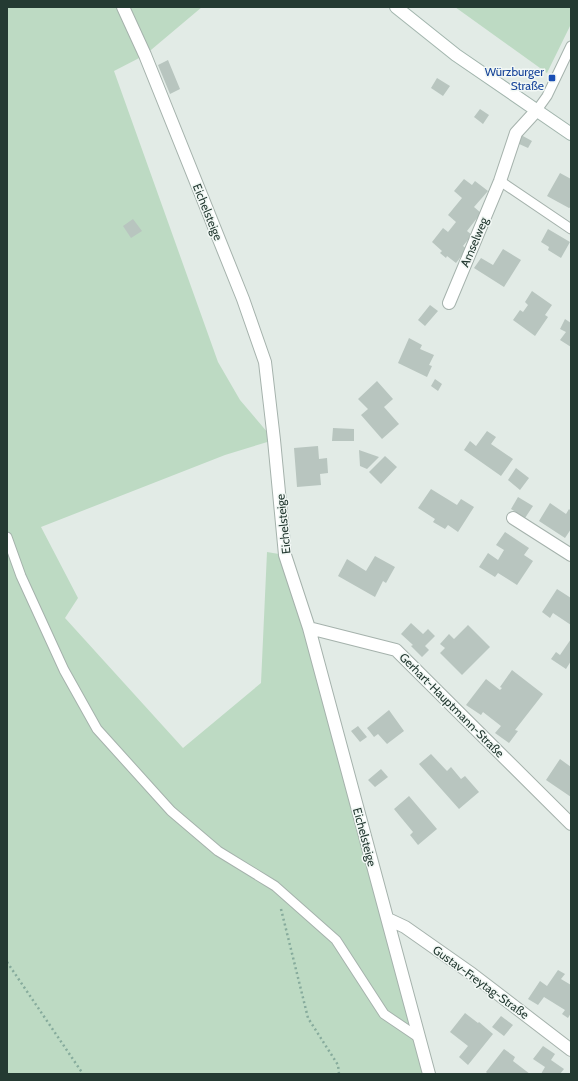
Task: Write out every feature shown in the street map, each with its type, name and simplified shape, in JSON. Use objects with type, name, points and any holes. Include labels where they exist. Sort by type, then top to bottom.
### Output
[{"type":"street","name":"Eichelsteige","points":[[124,7],[145,55],[243,299],[265,362],[285,554],[309,628],[388,919],[418,1037],[430,1074]]},
{"type":"street","points":[[396,7],[456,55],[571,134]]},
{"type":"street","name":"Amselweg","points":[[449,303],[500,181],[516,133],[537,110]]},
{"type":"street","points":[[513,518],[571,555]]},
{"type":"street","name":"Gerhart-Hauptmann-Straße","points":[[309,628],[396,650],[571,824]]},
{"type":"street","name":"Gustav-Freytag-Straße","points":[[388,919],[405,926],[472,974],[571,1050]]},
{"type":"lane","points":[[537,110],[547,96],[571,46]]},
{"type":"lane","points":[[500,181],[571,229]]},
{"type":"lane","points":[[7,537],[21,576],[64,670],[97,729],[171,811],[218,851],[275,886],[336,940],[384,1014],[418,1037]]},
{"type":"path","points":[[275,886],[308,1018],[338,1065],[339,1074]]},
{"type":"path","points":[[7,962],[83,1074]]},
{"type":"green space","points":[[7,7],[202,7],[145,55],[114,71],[218,362],[240,400],[274,440],[225,455],[41,527],[78,598],[65,618],[183,748],[261,683],[267,552],[285,555],[433,1074],[7,1074]]},
{"type":"green space","points":[[455,7],[571,7],[571,24],[547,73]]},
{"type":"building","points":[[168,60],[180,89],[170,94],[158,65]]},
{"type":"building","points":[[437,78],[450,86],[443,96],[431,88]]},
{"type":"building","points":[[480,109],[489,115],[483,124],[474,117]]},
{"type":"building","points":[[521,135],[532,141],[528,148],[517,143]]},
{"type":"building","points":[[560,173],[571,179],[571,207],[569,208],[547,196]]},
{"type":"building","points":[[464,179],[472,185],[475,181],[488,191],[474,207],[481,213],[467,231],[472,235],[463,246],[467,249],[456,263],[440,253],[442,251],[432,242],[443,228],[448,232],[456,222],[448,215],[462,198],[454,191]]},
{"type":"building","points":[[133,219],[142,231],[131,238],[123,226]]},
{"type":"building","points":[[548,229],[570,242],[561,258],[548,250],[549,247],[541,242]]},
{"type":"building","points":[[503,249],[521,260],[504,287],[474,268],[481,258],[493,265]]},
{"type":"building","points":[[532,291],[552,305],[545,315],[548,317],[535,336],[513,320],[520,310],[523,312],[528,305],[525,302]]},
{"type":"building","points":[[430,305],[438,311],[425,326],[418,320]]},
{"type":"building","points":[[565,319],[571,323],[571,347],[560,340],[566,332],[560,329]]},
{"type":"building","points":[[409,338],[422,345],[420,349],[434,355],[429,365],[432,366],[427,377],[398,363]]},
{"type":"building","points":[[435,379],[442,384],[438,391],[431,386]]},
{"type":"building","points":[[377,381],[393,399],[384,407],[399,424],[382,439],[361,415],[368,409],[358,399]]},
{"type":"building","points":[[333,428],[354,429],[354,441],[332,441]]},
{"type":"building","points":[[487,431],[496,437],[491,444],[513,459],[501,476],[464,450],[470,441],[476,446]]},
{"type":"building","points":[[318,446],[319,459],[327,458],[328,473],[320,474],[321,485],[297,487],[294,448]]},
{"type":"building","points":[[359,450],[379,457],[367,469],[360,466]]},
{"type":"building","points":[[385,456],[397,467],[381,484],[369,472]]},
{"type":"building","points":[[516,468],[529,478],[520,490],[508,480]]},
{"type":"building","points":[[431,489],[457,505],[461,499],[474,507],[458,532],[448,525],[445,529],[433,522],[435,519],[418,508]]},
{"type":"building","points":[[518,497],[533,506],[525,518],[511,509]]},
{"type":"building","points":[[550,503],[566,514],[569,509],[571,511],[571,529],[565,538],[539,521]]},
{"type":"building","points":[[505,532],[529,548],[524,555],[533,561],[517,585],[498,573],[495,577],[479,567],[488,553],[498,560],[504,550],[496,545]]},
{"type":"building","points":[[375,556],[395,567],[386,583],[383,581],[375,597],[338,576],[347,559],[366,571]]},
{"type":"building","points":[[557,589],[571,598],[571,625],[553,613],[550,618],[542,612]]},
{"type":"building","points":[[411,623],[423,634],[428,629],[435,636],[425,646],[429,650],[422,657],[411,646],[413,645],[401,634]]},
{"type":"building","points":[[468,625],[490,647],[462,675],[440,653],[445,648],[440,644],[449,634],[454,639]]},
{"type":"building","points":[[571,639],[571,661],[566,669],[551,659],[556,652],[560,655]]},
{"type":"building","points":[[512,670],[543,694],[515,730],[518,731],[509,743],[495,733],[501,726],[483,712],[481,715],[466,705],[486,679],[500,690],[502,688],[500,687]]},
{"type":"building","points":[[389,710],[404,731],[387,744],[378,734],[374,737],[367,728]]},
{"type":"building","points":[[358,726],[367,737],[360,742],[351,731]]},
{"type":"building","points":[[431,754],[447,771],[451,767],[461,779],[465,776],[479,792],[459,809],[419,764]]},
{"type":"building","points":[[560,759],[571,767],[571,797],[546,780]]},
{"type":"building","points":[[381,769],[388,777],[375,787],[368,780]]},
{"type":"building","points":[[409,796],[437,829],[418,845],[410,835],[413,832],[394,809]]},
{"type":"building","points":[[558,970],[565,974],[561,979],[571,985],[571,1013],[568,1018],[562,1014],[565,1010],[544,997],[538,1005],[528,999],[540,981],[547,986]]},
{"type":"building","points":[[465,1013],[493,1034],[468,1065],[459,1057],[468,1046],[450,1032]]},
{"type":"building","points":[[501,1016],[513,1025],[504,1036],[492,1027]]},
{"type":"building","points":[[543,1046],[555,1054],[551,1060],[564,1069],[560,1074],[541,1074],[545,1067],[533,1059]]},
{"type":"building","points":[[504,1049],[515,1057],[513,1061],[530,1074],[488,1074],[486,1072]]},
{"type":"place","name":"Würzburger Straße","points":[[552,78]]}]
